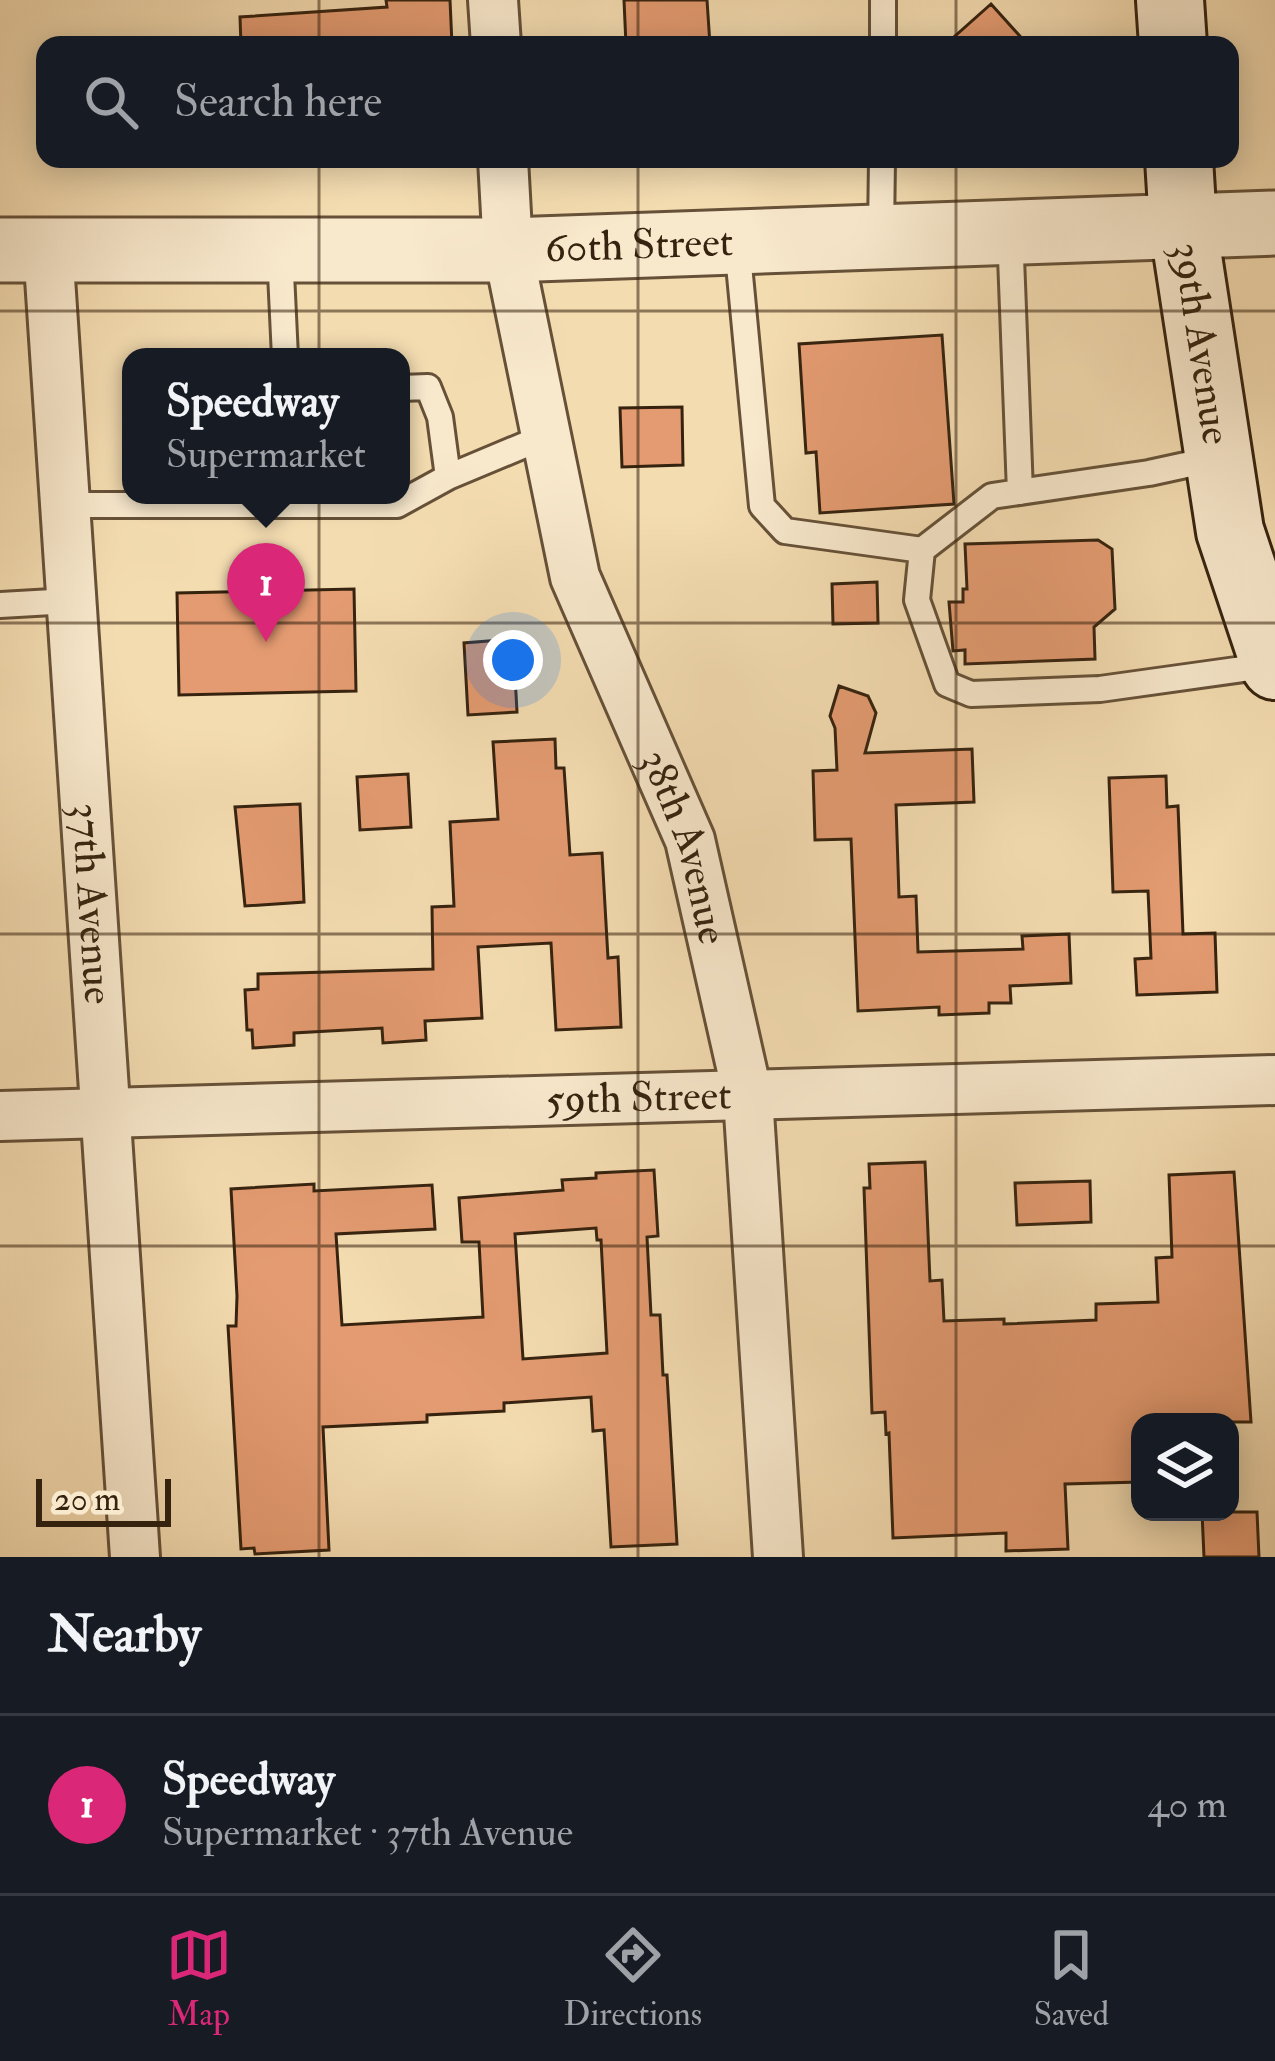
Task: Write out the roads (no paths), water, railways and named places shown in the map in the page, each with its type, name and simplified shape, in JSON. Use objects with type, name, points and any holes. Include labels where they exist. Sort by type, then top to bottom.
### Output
[{"type":"main road","points":[[1171,0],[1173,36]]},
{"type":"main road","name":"39th Avenue","points":[[1180,168],[1183,224],[1231,530],[1275,665]]},
{"type":"street","points":[[493,0],[495,36]]},
{"type":"street","name":"38th Avenue","points":[[503,168],[508,250],[575,577],[690,840],[748,1097],[778,1557]]},
{"type":"street","name":"60th Street","points":[[24,249],[508,250],[1275,223]]},
{"type":"street","name":"37th Avenue","points":[[24,249],[64,505],[135,1557]]},
{"type":"street","name":"59th Street","points":[[0,1115],[1275,1080]]},
{"type":"lane","points":[[883,0],[883,36]]},
{"type":"lane","points":[[881,236],[882,168]]},
{"type":"lane","points":[[1010,230],[1020,492]]},
{"type":"lane","points":[[737,242],[762,506],[784,531],[922,550],[992,496],[1220,458]]},
{"type":"lane","points":[[280,249],[285,348]]},
{"type":"lane","points":[[410,388],[428,387],[440,417],[448,477]]},
{"type":"lane","points":[[410,498],[547,436]]},
{"type":"lane","points":[[64,505],[122,501]]},
{"type":"lane","points":[[356,504],[399,504]]},
{"type":"lane","points":[[922,550],[916,600],[934,655],[946,684],[971,694],[1100,689],[1275,665]]},
{"type":"lane","points":[[0,605],[70,601]]},
{"type":"place","name":"Speedway","points":[[266,642]]}]
